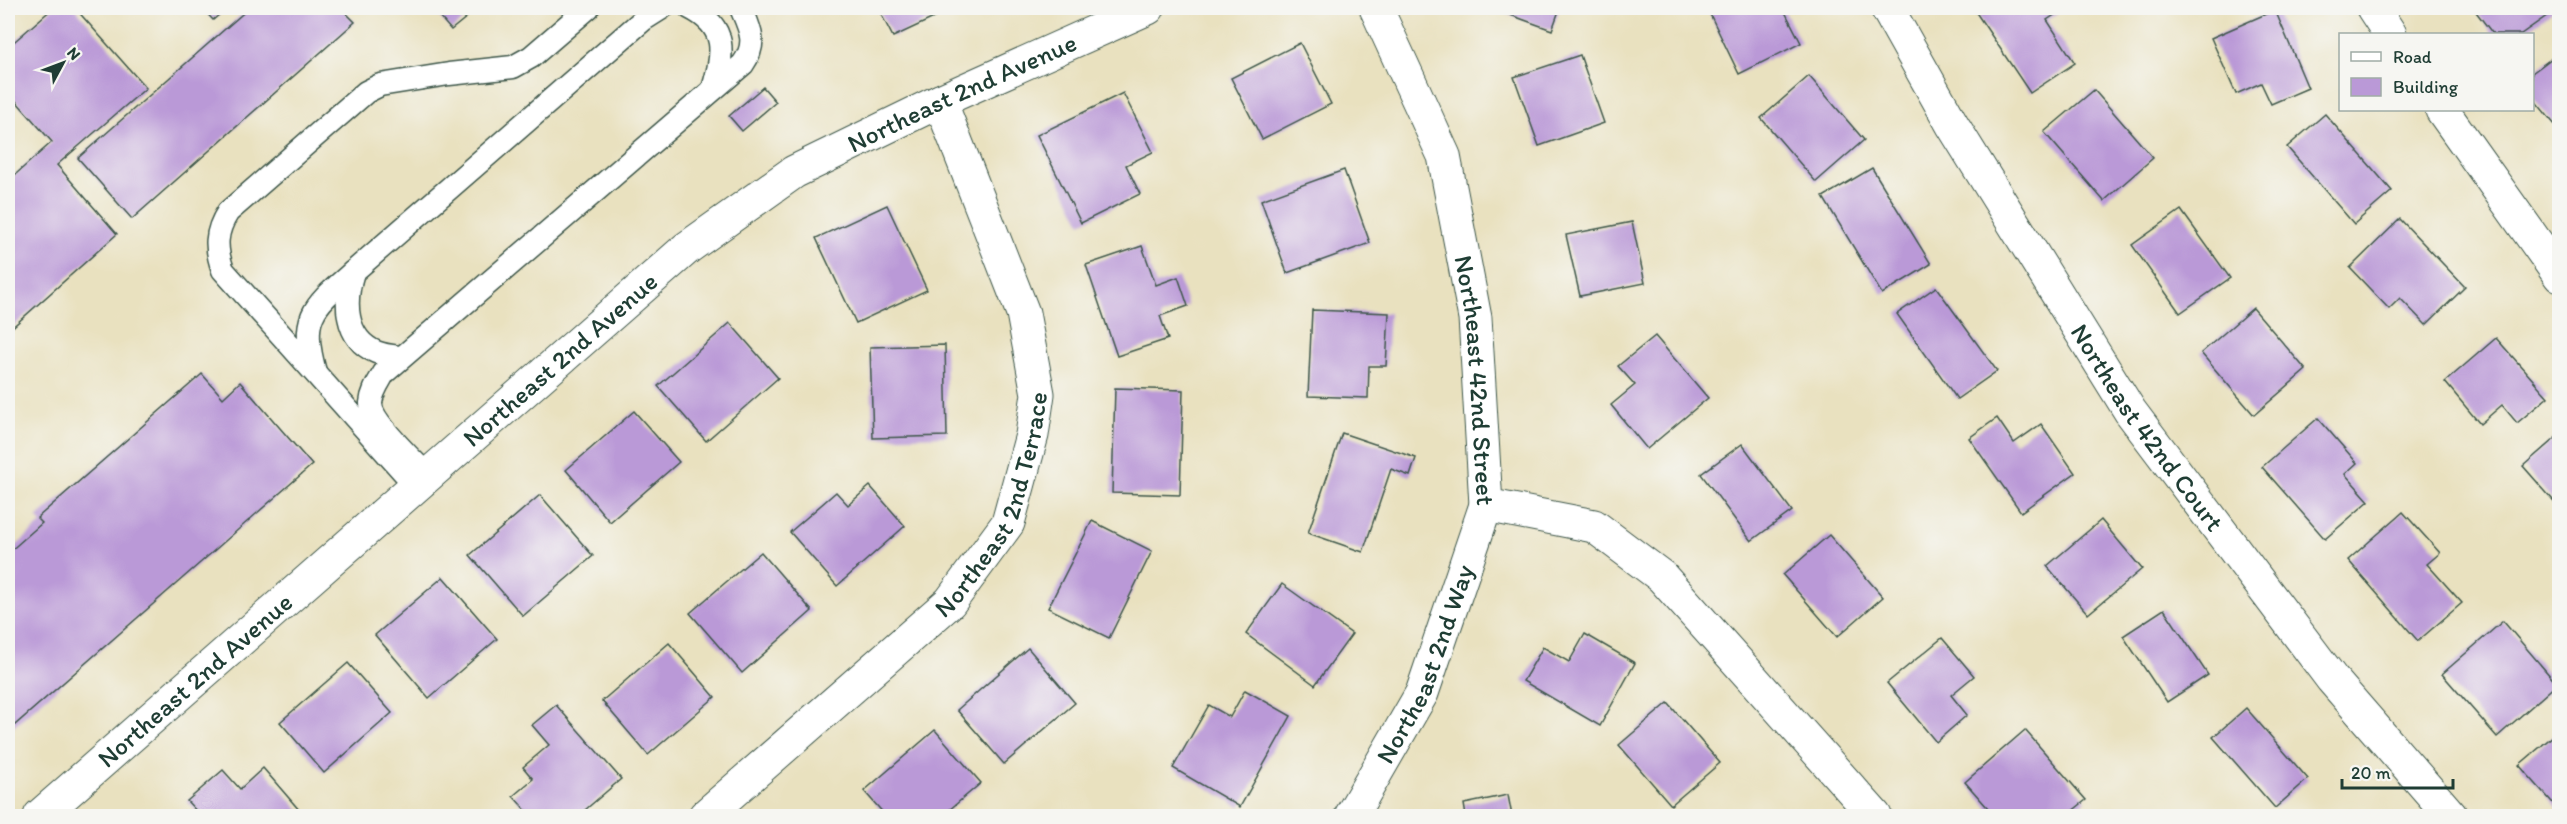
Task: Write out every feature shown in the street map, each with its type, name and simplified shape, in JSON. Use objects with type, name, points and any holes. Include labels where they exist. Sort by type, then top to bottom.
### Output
[{"type":"street","name":"Northeast 2nd Avenue","points":[[40,816],[687,248],[794,172],[940,101],[1148,8]]},
{"type":"street","name":"Northeast 42nd Street","points":[[1376,8],[1444,156],[1475,318],[1486,505],[1594,526],[1662,577],[1875,816]]},
{"type":"street","name":"Northeast 42nd Court","points":[[1887,8],[1952,124],[2130,411],[2332,679],[2451,816]]},
{"type":"street","points":[[2373,8],[2389,33]]},
{"type":"street","name":"Northeast 2nd Terrace","points":[[705,816],[950,602],[1008,523],[1032,435],[1038,394],[1023,313],[940,101]]},
{"type":"street","points":[[2443,111],[2559,276]]},
{"type":"street","name":"Northeast 2nd Way","points":[[1351,816],[1422,693],[1486,505]]},
{"type":"lane","points":[[421,481],[316,376],[223,270],[217,252],[220,224],[228,212],[366,92],[380,85],[513,67],[531,57],[588,8]]},
{"type":"lane","points":[[316,376],[307,338],[309,323],[316,307],[353,272],[637,26],[662,8]]},
{"type":"lane","points":[[690,8],[702,14],[714,26],[722,45],[722,62],[713,89]]},
{"type":"lane","points":[[421,481],[376,418],[371,405],[374,391],[384,373],[742,64],[751,52],[752,39],[741,8]]},
{"type":"lane","points":[[353,272],[346,303],[349,320],[357,337],[376,352],[400,357]]},
{"type":"building","points":[[53,8],[75,8],[146,88],[57,165],[117,234],[8,331],[8,181],[52,142],[8,92],[8,47]]},
{"type":"building","points":[[202,8],[227,8],[213,20]]},
{"type":"building","points":[[249,8],[341,8],[355,22],[132,219],[78,158]]},
{"type":"building","points":[[432,8],[478,8],[451,30]]},
{"type":"building","points":[[878,8],[955,8],[893,37]]},
{"type":"building","points":[[1491,8],[1560,8],[1552,30]]},
{"type":"building","points":[[1707,8],[1783,8],[1801,43],[1739,74]]},
{"type":"building","points":[[1973,8],[2065,8],[2047,20],[2075,63],[2030,93]]},
{"type":"building","points":[[2473,8],[2558,8],[2522,33],[2492,33]]},
{"type":"building","points":[[2275,10],[2308,88],[2271,104],[2261,83],[2236,94],[2211,38]]},
{"type":"building","points":[[1300,43],[1331,104],[1262,139],[1231,78]]},
{"type":"building","points":[[2560,52],[2560,131],[2534,99],[2534,72]]},
{"type":"building","points":[[1580,55],[1604,123],[1539,146],[1514,77]]},
{"type":"building","points":[[1809,76],[1864,140],[1816,182],[1761,118]]},
{"type":"building","points":[[763,87],[776,102],[742,131],[729,116]]},
{"type":"building","points":[[2094,90],[2153,158],[2104,201],[2044,132]]},
{"type":"building","points":[[1123,93],[1153,152],[1126,165],[1140,194],[1081,223],[1037,135]]},
{"type":"building","points":[[2325,114],[2392,191],[2354,224],[2287,147]]},
{"type":"building","points":[[1872,168],[1931,264],[1882,294],[1823,197]]},
{"type":"building","points":[[1344,170],[1370,243],[1287,273],[1261,200]]},
{"type":"building","points":[[887,205],[927,290],[856,323],[816,238]]},
{"type":"building","points":[[2181,210],[2230,278],[2180,313],[2132,245]]},
{"type":"building","points":[[2400,219],[2465,287],[2426,325],[2400,298],[2389,309],[2350,268]]},
{"type":"building","points":[[1632,222],[1645,283],[1580,296],[1566,235]]},
{"type":"building","points":[[1142,246],[1156,285],[1178,277],[1188,306],[1160,316],[1168,339],[1117,356],[1086,265]]},
{"type":"building","points":[[1936,287],[1997,371],[1957,399],[1897,314]]},
{"type":"building","points":[[2253,308],[2306,370],[2254,415],[2201,353]]},
{"type":"building","points":[[1312,310],[1389,313],[1386,366],[1369,366],[1368,398],[1308,396]]},
{"type":"building","points":[[730,323],[778,378],[706,441],[658,386]]},
{"type":"building","points":[[1655,336],[1708,398],[1647,449],[1611,405],[1635,385],[1618,366]]},
{"type":"building","points":[[2496,338],[2548,397],[2517,423],[2502,405],[2480,424],[2445,382]]},
{"type":"building","points":[[945,345],[947,436],[873,438],[870,347]]},
{"type":"building","points":[[202,374],[223,398],[240,382],[312,465],[8,731],[8,553],[42,523],[37,518]]},
{"type":"building","points":[[1115,388],[1183,390],[1180,495],[1112,493]]},
{"type":"building","points":[[634,411],[679,462],[610,522],[566,470]]},
{"type":"building","points":[[1997,418],[2014,443],[2041,424],[2075,473],[2021,512],[1969,438]]},
{"type":"building","points":[[2318,418],[2357,463],[2345,474],[2369,501],[2325,539],[2262,467]]},
{"type":"building","points":[[1342,433],[1416,458],[1410,476],[1391,469],[1363,552],[1308,533]]},
{"type":"building","points":[[2560,434],[2560,508],[2523,466]]},
{"type":"building","points":[[1742,444],[1792,511],[1751,541],[1701,474]]},
{"type":"building","points":[[870,486],[905,526],[837,586],[790,532],[836,492],[848,505]]},
{"type":"building","points":[[540,495],[593,556],[523,616],[470,555]]},
{"type":"building","points":[[2403,512],[2440,553],[2427,564],[2462,603],[2418,641],[2348,560]]},
{"type":"building","points":[[2101,520],[2142,569],[2088,614],[2047,566]]},
{"type":"building","points":[[1092,521],[1152,551],[1109,638],[1048,608]]},
{"type":"building","points":[[1829,535],[1883,597],[1837,637],[1783,575]]},
{"type":"building","points":[[761,552],[812,611],[742,673],[690,613]]},
{"type":"building","points":[[443,577],[497,639],[429,698],[375,635]]},
{"type":"building","points":[[1282,584],[1352,634],[1315,685],[1246,634]]},
{"type":"building","points":[[2164,609],[2208,675],[2167,702],[2123,636]]},
{"type":"building","points":[[2503,621],[2557,684],[2497,737],[2442,674]]},
{"type":"building","points":[[1585,634],[1635,663],[1600,726],[1523,681],[1543,647],[1569,662]]},
{"type":"building","points":[[1942,638],[1974,676],[1951,695],[1967,715],[1936,742],[1887,683]]},
{"type":"building","points":[[669,643],[715,697],[648,755],[602,701]]},
{"type":"building","points":[[1028,648],[1075,703],[1004,764],[957,710]]},
{"type":"building","points":[[348,663],[392,713],[324,773],[280,722]]},
{"type":"building","points":[[1245,690],[1291,716],[1240,807],[1173,768],[1209,705],[1230,717]]},
{"type":"building","points":[[1668,703],[1720,763],[1671,805],[1619,745]]},
{"type":"building","points":[[556,705],[621,779],[578,816],[531,816],[513,796],[533,779],[523,767],[549,745],[532,725]]},
{"type":"building","points":[[2246,708],[2308,779],[2275,808],[2213,737]]},
{"type":"building","points":[[935,730],[981,783],[942,816],[886,816],[864,791]]},
{"type":"building","points":[[2025,730],[2086,800],[2066,816],[1995,816],[1965,782]]},
{"type":"building","points":[[2560,730],[2560,811],[2519,765]]},
{"type":"building","points":[[263,768],[300,811],[294,816],[201,816],[187,801],[223,770],[240,789]]},
{"type":"building","points":[[1508,795],[1512,816],[1466,816],[1464,804]]}]
